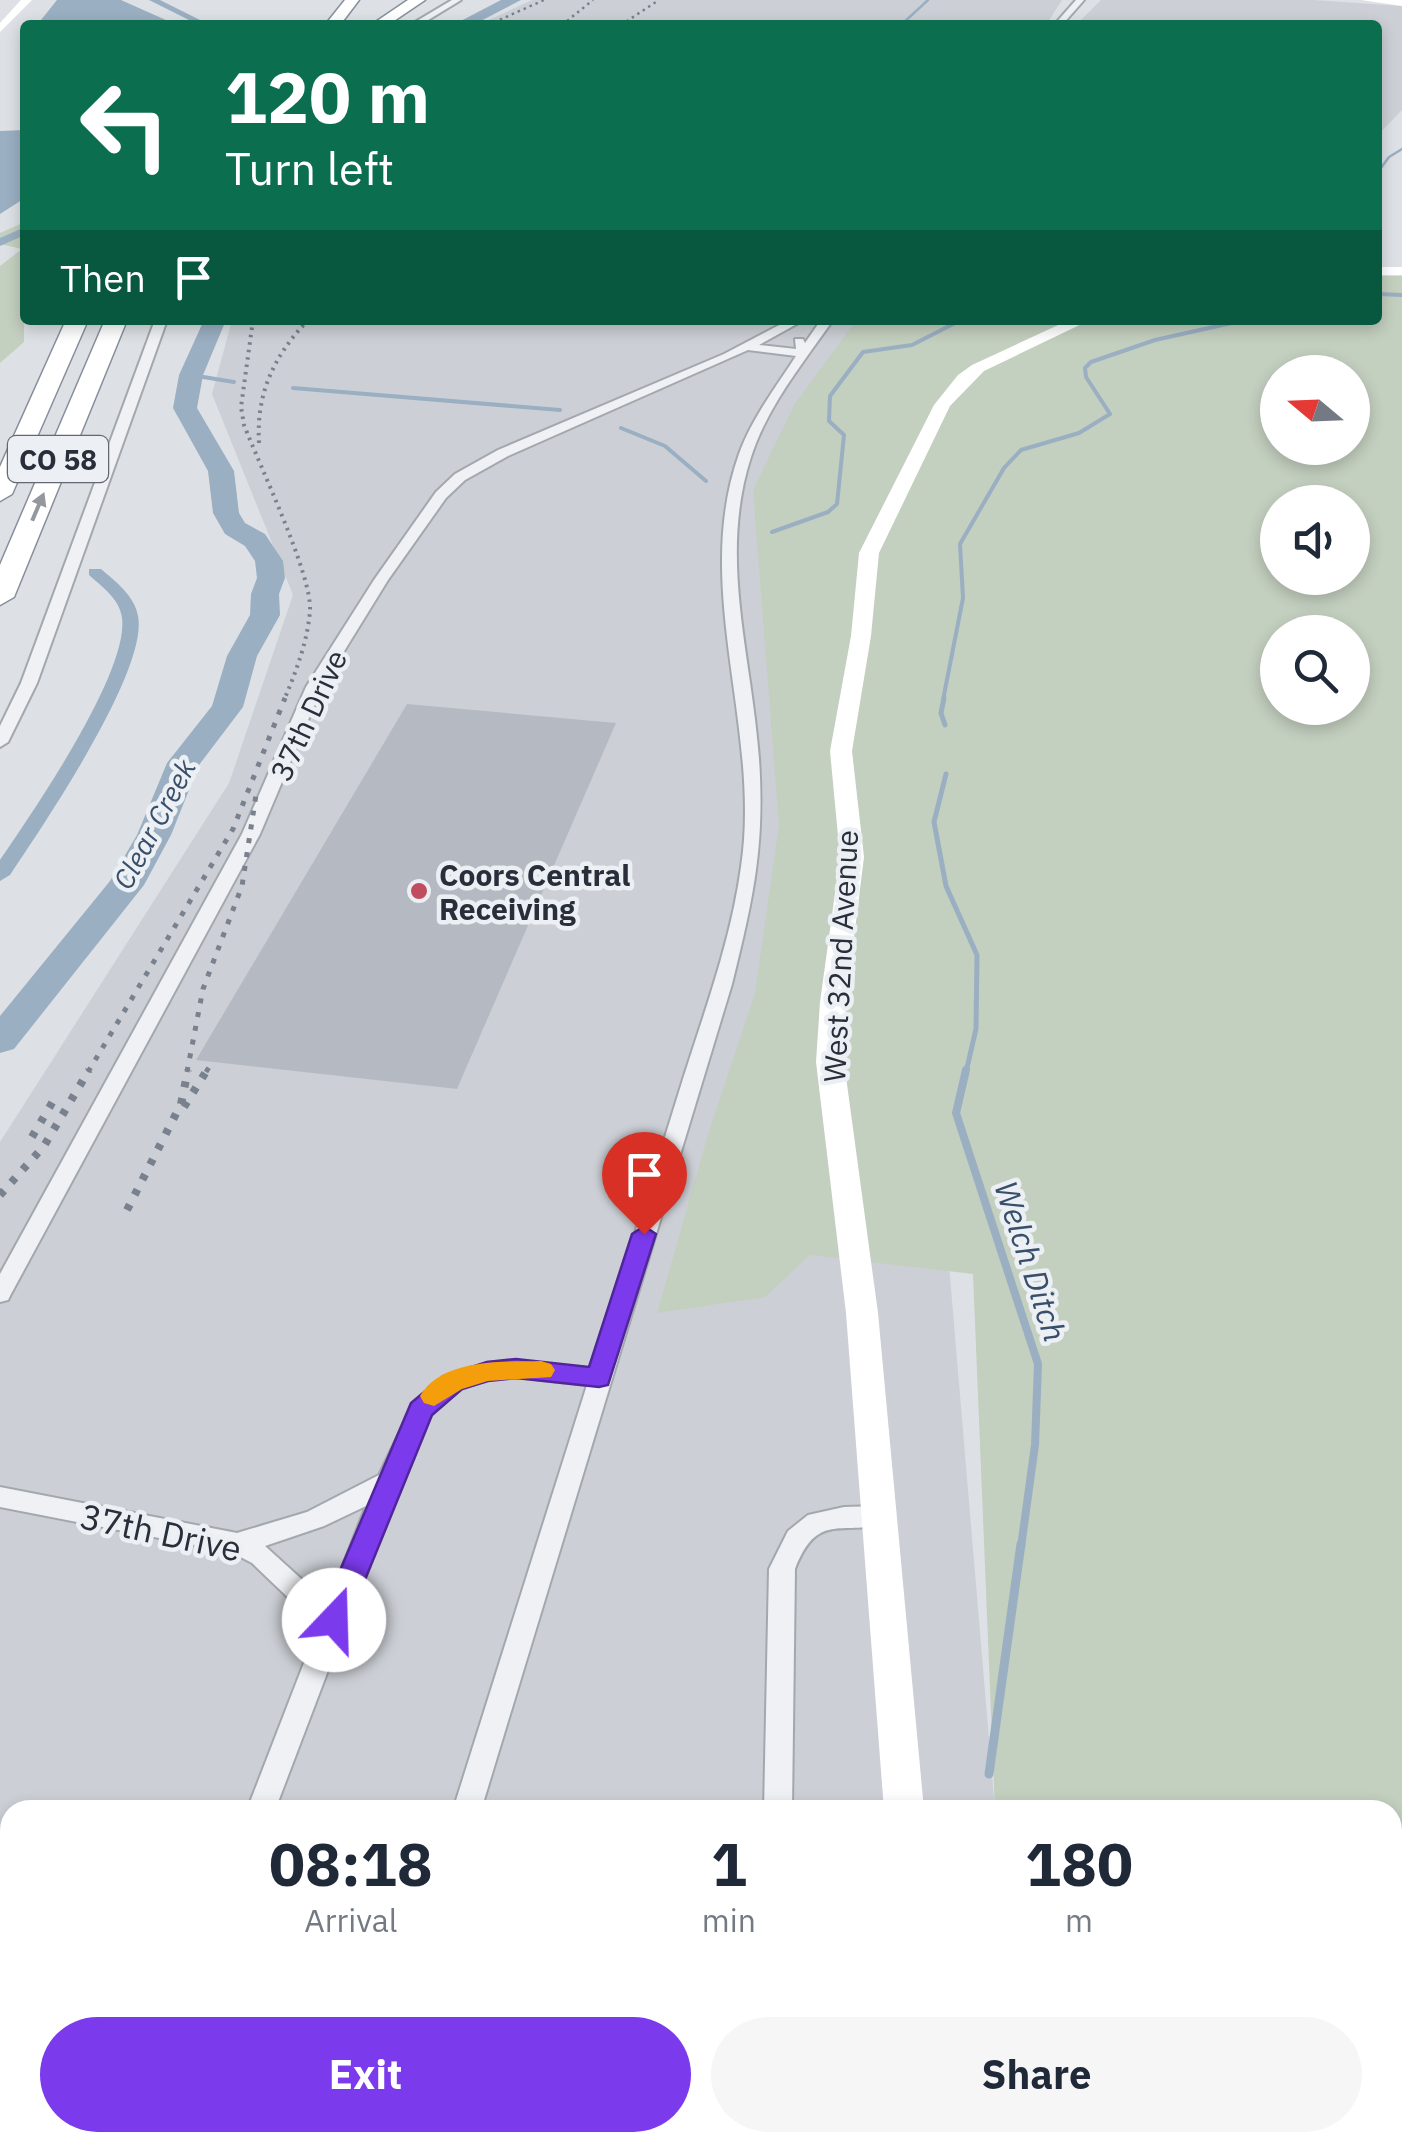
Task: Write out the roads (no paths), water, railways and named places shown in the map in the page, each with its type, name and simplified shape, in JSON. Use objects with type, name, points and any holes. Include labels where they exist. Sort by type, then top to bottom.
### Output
[{"type":"highway","points":[[336,20],[352,0]]},
{"type":"highway","points":[[371,20],[403,0]]},
{"type":"highway","points":[[373,20],[418,0]]},
{"type":"highway","name":"CO 58","points":[[0,494],[75,325]]},
{"type":"highway","name":"CO 58","points":[[0,597],[114,325]]},
{"type":"street","points":[[0,29],[27,0]]},
{"type":"street","points":[[423,20],[457,0]]},
{"type":"street","points":[[1062,20],[1080,0]]},
{"type":"street","points":[[1366,0],[1402,3]]},
{"type":"street","points":[[0,742],[29,683],[159,325]]},
{"type":"street","name":"37th Drive","points":[[0,1294],[258,822],[314,688],[381,580],[441,495],[460,477],[503,452],[749,347],[790,325]]},
{"type":"street","points":[[470,1800],[723,984],[746,885],[753,832],[750,743],[727,576],[730,511],[744,458],[761,418],[824,325]]},
{"type":"street","name":"West 32nd Avenue","points":[[903,1800],[862,1313],[830,1062],[852,856],[842,730],[862,636],[866,572],[876,535],[952,390],[978,368],[1071,325]]},
{"type":"street","points":[[781,330],[800,341],[804,352]]},
{"type":"street","points":[[749,347],[804,352]]},
{"type":"street","points":[[265,1800],[388,1480],[420,1410],[452,1382],[487,1372],[516,1368],[599,1378]]},
{"type":"street","points":[[236,1543],[303,1527],[355,1502],[388,1480]]},
{"type":"street","name":"37th Drive","points":[[0,1497],[236,1543],[261,1556],[310,1602],[320,1656]]},
{"type":"street","points":[[778,1800],[782,1569],[790,1545],[802,1529],[825,1518],[878,1516]]},
{"type":"water","points":[[57,0],[121,0],[166,20],[41,20]]},
{"type":"water","points":[[20,130],[20,201],[0,214],[0,131]]},
{"type":"waterway","points":[[153,0],[195,20]]},
{"type":"waterway","name":"Clear Creek","points":[[471,20],[513,0]]},
{"type":"waterway","points":[[906,20],[928,0]]},
{"type":"waterway","points":[[1382,167],[1402,149]]},
{"type":"waterway","points":[[0,243],[20,233]]},
{"type":"waterway","name":"Welch Ditch","points":[[1382,294],[1402,295]]},
{"type":"waterway","name":"Clear Creek","points":[[0,1041],[126,885],[154,835],[183,763],[227,707],[242,656],[265,615],[265,594],[271,578],[269,561],[255,540],[235,528],[226,513],[221,471],[185,408],[191,375],[213,325]]},
{"type":"waterway","points":[[772,532],[828,512],[837,504],[844,435],[829,421],[830,396],[863,352],[912,345],[951,325]]},
{"type":"waterway","name":"Welch Ditch","points":[[943,700],[963,598],[960,544],[1004,468],[1021,450],[1079,433],[1110,414],[1086,377],[1085,368],[1091,362],[1155,340],[1222,325]]},
{"type":"waterway","points":[[191,375],[234,382]]},
{"type":"waterway","points":[[293,388],[560,410]]},
{"type":"waterway","points":[[621,428],[665,446],[706,481]]},
{"type":"waterway","points":[[0,875],[79,750],[128,645],[131,621],[127,606],[95,572]]},
{"type":"waterway","name":"Welch Ditch","points":[[944,698],[941,713],[945,725]]},
{"type":"waterway","name":"Welch Ditch","points":[[946,774],[934,822],[946,886],[977,955],[976,1029],[966,1072]]},
{"type":"waterway","name":"Welch Ditch","points":[[966,1070],[956,1113],[1038,1364],[1035,1445],[1021,1547]]},
{"type":"waterway","name":"Welch Ditch","points":[[989,1774],[1021,1544]]},
{"type":"railway","points":[[499,20],[544,0]]},
{"type":"railway","points":[[568,20],[593,0]]},
{"type":"railway","points":[[629,20],[659,0]]},
{"type":"railway","points":[[252,325],[241,407],[244,425],[294,546],[310,610],[301,656],[284,700]]},
{"type":"railway","points":[[259,443],[261,408],[270,376],[304,325]]},
{"type":"railway","points":[[88,1072],[233,829],[285,698]]},
{"type":"railway","points":[[187,1072],[203,989],[242,886],[256,795]]},
{"type":"railway","points":[[206,1072],[213,1061]]},
{"type":"railway","points":[[0,1195],[44,1146],[89,1070]]},
{"type":"railway","points":[[127,1210],[181,1104],[188,1070]]},
{"type":"railway","points":[[184,1107],[207,1070]]},
{"type":"railway","points":[[32,1137],[56,1096]]},
{"type":"place","name":"Coors Central Receiving","points":[[419,891]]}]
